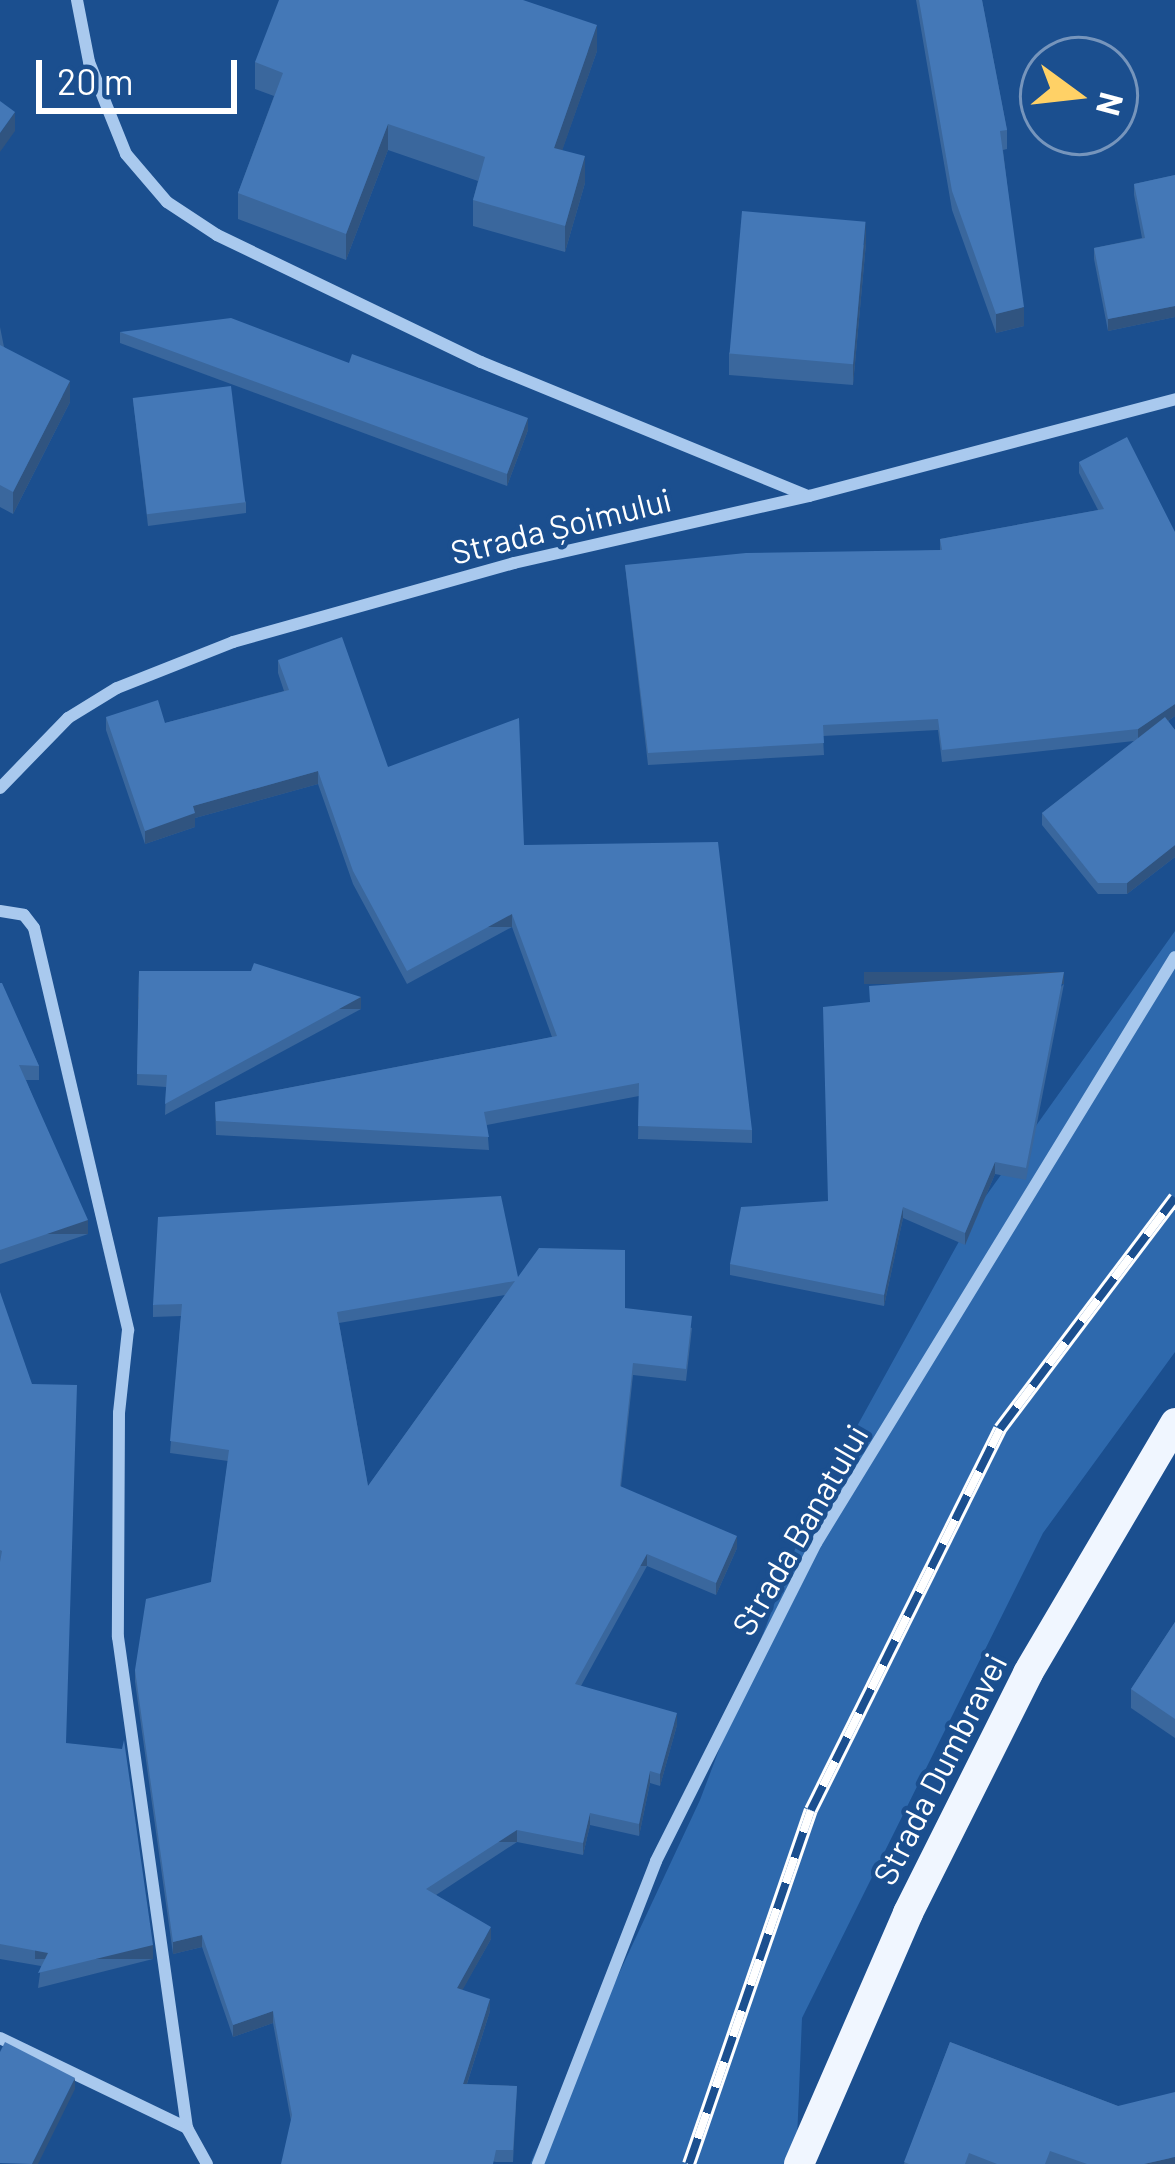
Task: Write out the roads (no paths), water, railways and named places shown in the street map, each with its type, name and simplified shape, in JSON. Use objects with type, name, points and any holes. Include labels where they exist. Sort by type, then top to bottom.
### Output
[{"type":"main road","name":"Strada Dumbravei","points":[[800,2164],[908,1913],[1018,1693],[1175,1423]]},
{"type":"street","points":[[77,0],[89,62],[127,154],[167,202],[217,235],[481,362],[808,496]]},
{"type":"street","name":"Strada Șoimului","points":[[0,788],[68,718],[211,650],[514,562],[808,496],[1175,399]]},
{"type":"street","points":[[0,911],[24,915],[34,928],[128,1330],[119,1413],[118,1637],[187,2128],[207,2164]]},
{"type":"street","name":"Strada Banatului","points":[[538,2164],[656,1862],[816,1543],[1175,957]]},
{"type":"street","points":[[0,2038],[187,2128]]},
{"type":"railway","points":[[689,2164],[811,1810],[1000,1429],[1175,1198]]}]
